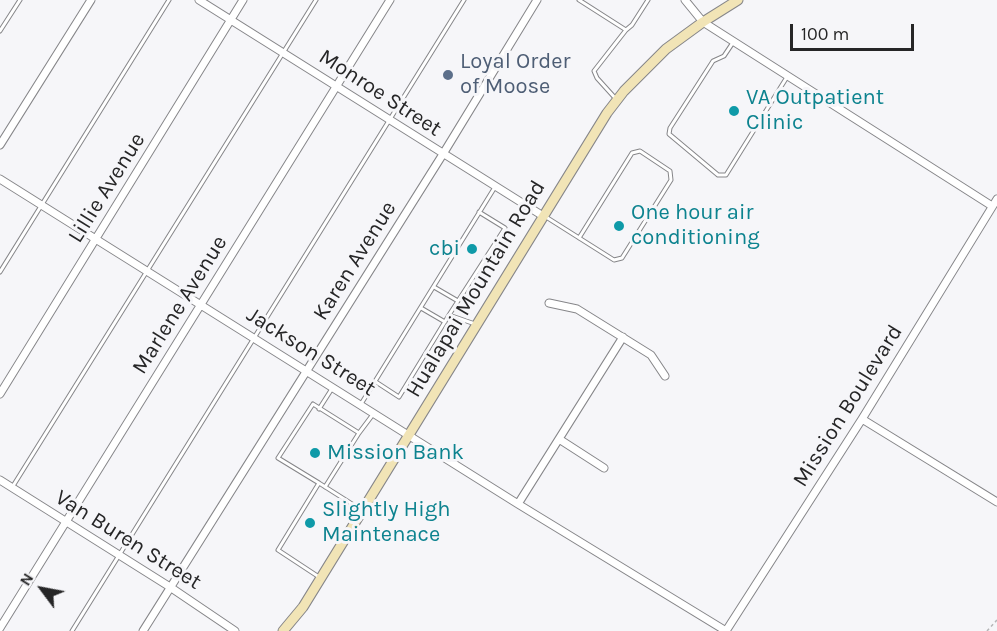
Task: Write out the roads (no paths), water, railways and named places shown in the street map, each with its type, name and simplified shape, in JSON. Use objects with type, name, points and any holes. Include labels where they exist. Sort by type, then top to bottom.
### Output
[{"type":"main road","name":"Hualapai Mountain Road","points":[[283,631],[303,607],[590,139],[617,100],[666,49],[738,0]]},
{"type":"street","points":[[0,145],[91,0]]},
{"type":"street","name":"Monroe Street","points":[[199,0],[543,216]]},
{"type":"street","name":"Lillie Avenue","points":[[0,394],[243,0]]},
{"type":"street","name":"Marlene Avenue","points":[[0,628],[390,0]]},
{"type":"street","name":"Karen Avenue","points":[[143,631],[443,154],[537,0]]},
{"type":"street","points":[[685,0],[703,22],[992,206]]},
{"type":"street","name":"Jackson Street","points":[[0,179],[518,504],[726,631]]},
{"type":"street","name":"Mission Boulevard","points":[[726,631],[862,419],[997,199]]},
{"type":"street","points":[[549,303],[577,309],[651,355],[665,376]]},
{"type":"street","points":[[518,504],[623,338]]},
{"type":"street","points":[[862,419],[997,502]]},
{"type":"street","points":[[559,440],[604,468]]},
{"type":"street","name":"Van Buren Street","points":[[0,480],[170,587],[235,631]]},
{"type":"lane","points":[[0,31],[20,0]]},
{"type":"lane","points":[[0,272],[169,0]]},
{"type":"lane","points":[[12,488],[316,0]]},
{"type":"lane","points":[[72,631],[464,0]]},
{"type":"lane","points":[[579,0],[626,30]]},
{"type":"lane","points":[[617,100],[597,78],[594,71],[632,25],[648,0]]},
{"type":"lane","points":[[734,42],[724,56],[713,61],[670,128],[669,134],[718,175],[726,175],[788,76]]},
{"type":"lane","points":[[543,216],[614,260],[622,258],[671,180],[670,171],[640,151],[632,153],[579,238]]},
{"type":"lane","points":[[362,404],[495,186]]},
{"type":"lane","points":[[376,382],[399,397],[505,228],[480,212]]},
{"type":"lane","points":[[434,287],[458,301]]},
{"type":"lane","points":[[421,308],[445,322]]},
{"type":"lane","points":[[449,315],[477,325]]},
{"type":"lane","points":[[319,408],[333,387]]},
{"type":"lane","points":[[359,433],[313,404],[278,458],[363,510]]},
{"type":"lane","points":[[325,487],[374,412]]},
{"type":"lane","points":[[319,483],[278,550],[321,578]]},
{"type":"lane","points":[[219,631],[224,623]]},
{"type":"place","name":"Loyal Order of Moose","points":[[448,75]]},
{"type":"place","name":"VA Outpatient Clinic","points":[[734,111]]},
{"type":"place","name":"One hour air conditioning","points":[[619,226]]},
{"type":"place","name":"cbi","points":[[472,249]]},
{"type":"place","name":"Mission Bank","points":[[315,453]]},
{"type":"place","name":"Slightly High Maintenace","points":[[310,523]]}]
